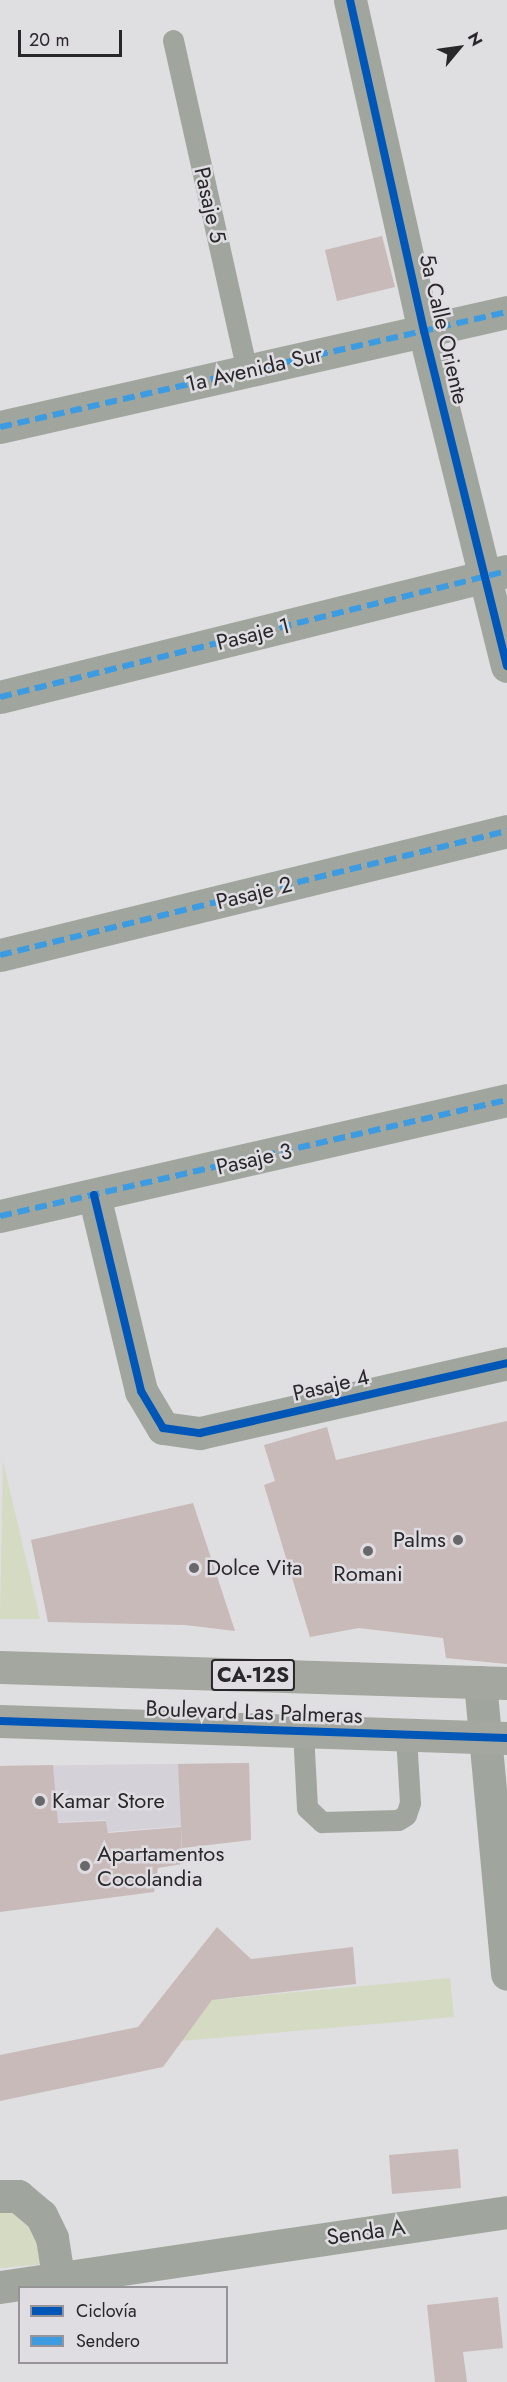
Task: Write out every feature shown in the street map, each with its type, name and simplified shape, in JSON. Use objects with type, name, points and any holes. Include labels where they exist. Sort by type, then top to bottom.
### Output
[{"type":"main road","name":"Boulevard Las Palmeras","points":[[0,1667],[494,1682]]},
{"type":"main road","name":"Boulevard Las Palmeras","points":[[0,1721],[496,1738]]},
{"type":"street","name":"5a Calle Oriente","points":[[350,0],[424,331],[496,574],[507,666]]},
{"type":"street","name":"1a Avenida Sur","points":[[0,427],[507,312]]},
{"type":"street","name":"Pasaje 1","points":[[0,698],[496,574]]},
{"type":"street","name":"Pasaje 2","points":[[0,955],[507,831]]},
{"type":"street","name":"Pasaje 3","points":[[0,1216],[507,1100]]},
{"type":"street","name":"Pasaje 4","points":[[94,1195],[141,1391],[163,1428],[200,1433],[507,1363]]},
{"type":"street","points":[[494,1682],[507,1974]]},
{"type":"street","points":[[0,2196],[18,2196],[41,2215],[52,2238],[58,2276]]},
{"type":"street","name":"Senda A","points":[[0,2287],[58,2276],[507,2211]]},
{"type":"lane","name":"Pasaje 5","points":[[173,40],[247,370]]},
{"type":"lane","points":[[303,1731],[307,1808],[322,1822],[399,1820],[406,1815],[410,1803],[406,1735]]},
{"type":"shaded area","points":[[249,1763],[251,1840],[182,1848],[181,1826],[108,1832],[106,1820],[59,1822],[59,1836],[0,1766]]},
{"type":"green space","points":[[3,1461],[40,1619],[0,1619]]},
{"type":"green space","points":[[450,1978],[454,2017],[181,2041],[212,2000]]},
{"type":"green space","points":[[0,2204],[36,2223],[43,2264],[0,2268]]},
{"type":"building","points":[[382,236],[395,287],[337,301],[325,250]]},
{"type":"building","points":[[507,1421],[507,1664],[446,1658],[443,1638],[359,1628],[310,1637],[264,1485],[275,1481],[264,1445],[327,1427],[336,1460]]},
{"type":"building","points":[[193,1503],[235,1631],[185,1625],[48,1622],[31,1540]]},
{"type":"building","points":[[249,1763],[251,1840],[182,1848],[178,1764]]},
{"type":"building","name":"Apartamentos Cocolandia","points":[[53,1765],[58,1823],[106,1821],[108,1833],[181,1827],[182,1864],[158,1868],[154,1892],[0,1912],[0,1766]]},
{"type":"building","points":[[217,1927],[251,1959],[353,1947],[356,1984],[212,2000],[163,2067],[0,2101],[0,2055],[138,2027]]},
{"type":"building","points":[[458,2149],[461,2188],[392,2194],[389,2155]]},
{"type":"building","points":[[498,2297],[503,2348],[463,2352],[467,2382],[435,2382],[427,2305]]},
{"type":"marked path","points":[[0,427],[507,312]]},
{"type":"marked path","points":[[0,697],[507,571]]},
{"type":"marked path","points":[[0,955],[507,831]]},
{"type":"marked path","points":[[0,1216],[507,1100]]},
{"type":"cycle path","points":[[350,0],[424,331],[507,666]]},
{"type":"cycle path","points":[[94,1195],[141,1391],[163,1428],[200,1433],[507,1363]]},
{"type":"cycle path","points":[[0,1721],[507,1738]]},
{"type":"place","name":"Palms","points":[[458,1540]]},
{"type":"place","name":"Romani","points":[[368,1551]]},
{"type":"place","name":"Dolce Vita","points":[[194,1568]]},
{"type":"place","name":"Kamar Store","points":[[40,1801]]},
{"type":"place","name":"Apartamentos Cocolandia","points":[[85,1866]]}]
